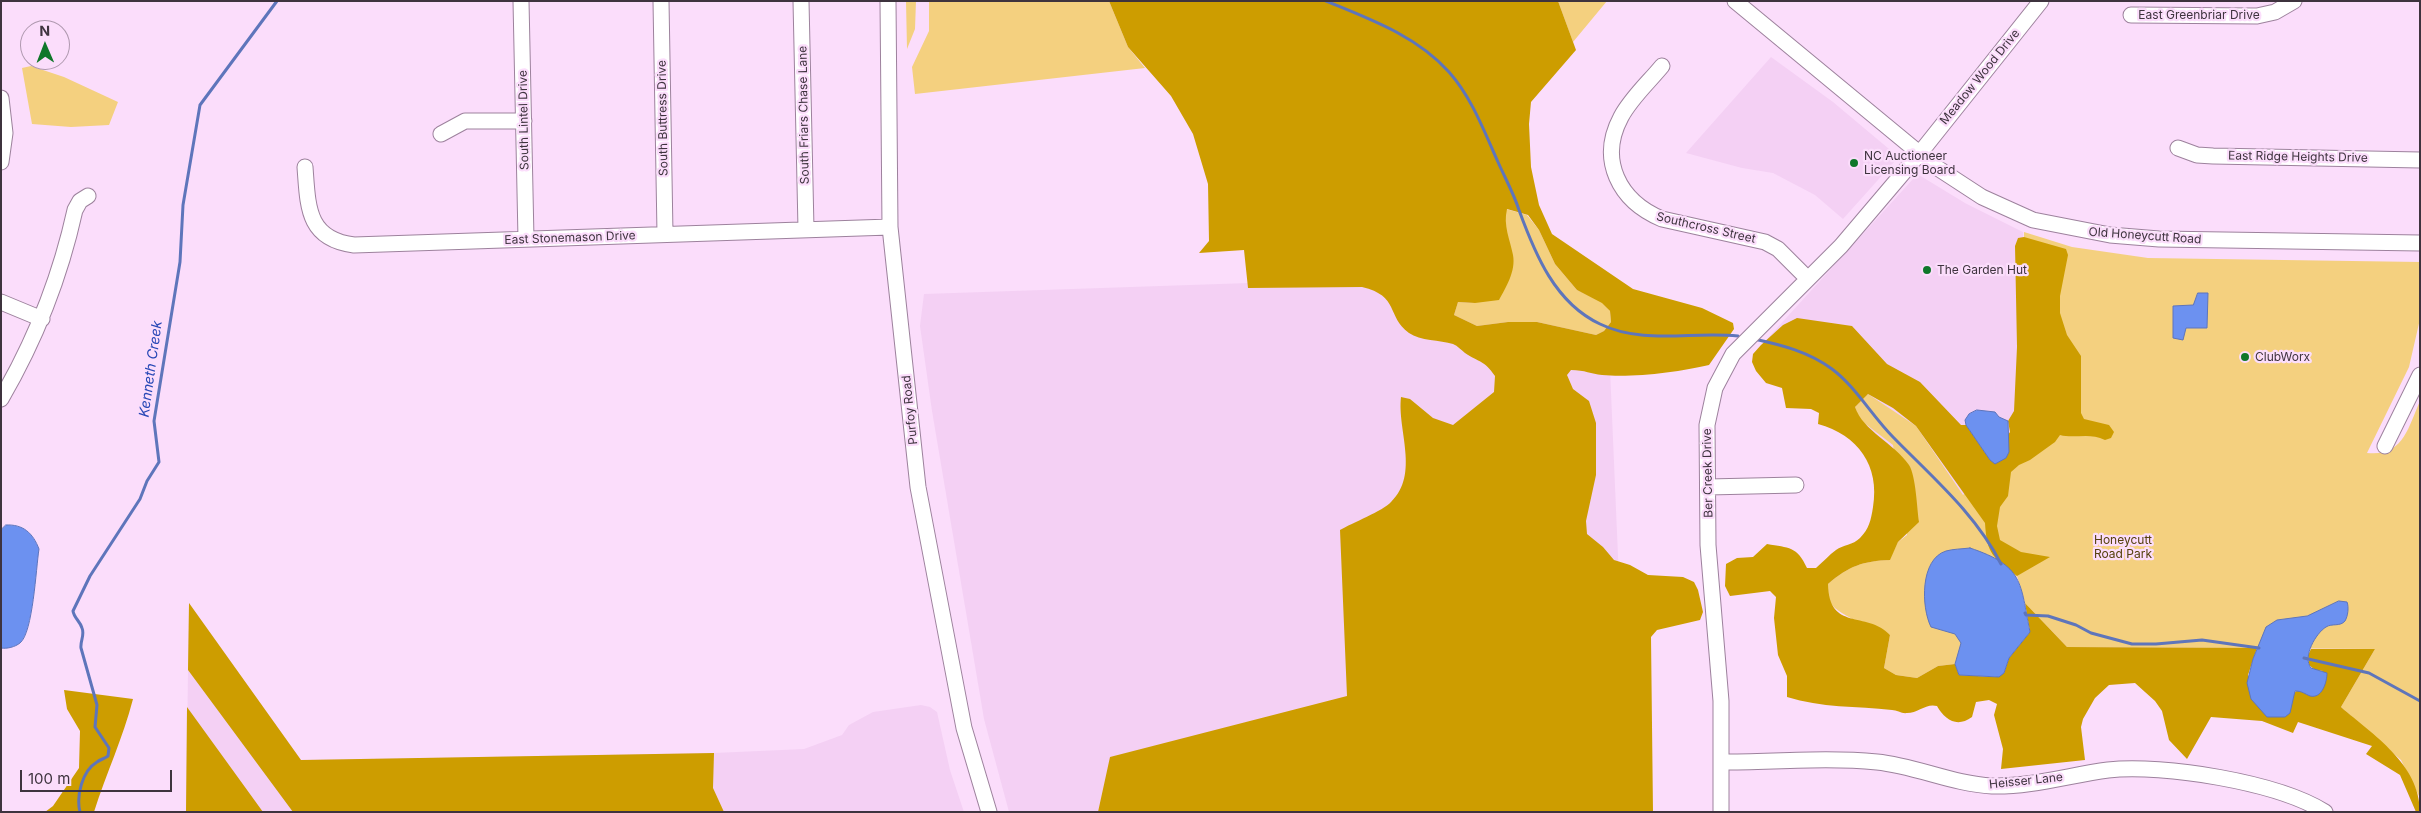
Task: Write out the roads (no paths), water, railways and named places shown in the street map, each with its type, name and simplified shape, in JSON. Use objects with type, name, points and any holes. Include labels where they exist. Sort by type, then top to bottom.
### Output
[{"type":"street","name":"South Lintel Drive","points":[[521,1],[526,239]]},
{"type":"street","name":"South Buttress Drive","points":[[661,1],[664,234]]},
{"type":"street","name":"South Friars Chase Lane","points":[[802,1],[806,230]]},
{"type":"street","name":"Purfoy Road","points":[[888,1],[890,227],[918,487],[963,720],[973,764],[989,812]]},
{"type":"street","name":"Old Honeycutt Road","points":[[1735,1],[1954,180],[1996,204],[2033,220],[2079,231],[2110,235],[2208,241],[2420,243]]},
{"type":"street","name":"Meadow Wood Drive","points":[[1920,153],[2041,1]]},
{"type":"street","name":"East Greenbriar Drive","points":[[2131,15],[2257,16],[2275,12],[2294,1]]},
{"type":"street","name":"Southcross Street","points":[[1662,66],[1622,114],[1614,134],[1612,160],[1614,173],[1625,194],[1647,213],[1662,219],[1765,242],[1778,249],[1808,279]]},
{"type":"street","points":[[1,98],[5,133],[1,162]]},
{"type":"street","points":[[441,134],[465,121],[524,121]]},
{"type":"street","name":"East Ridge Heights Drive","points":[[2178,148],[2197,155],[2213,156],[2420,160]]},
{"type":"street","name":"Ber Creek Drive","points":[[1721,812],[1721,701],[1708,545],[1706,425],[1711,400],[1720,375],[1742,343],[1841,246],[1920,153]]},
{"type":"street","name":"East Stonemason Drive","points":[[305,168],[308,201],[312,218],[324,234],[333,241],[354,245],[890,227]]},
{"type":"street","points":[[1,399],[42,318],[62,266],[75,210],[80,201],[88,196]]},
{"type":"street","points":[[1,302],[42,318]]},
{"type":"street","points":[[2385,446],[2420,375]]},
{"type":"street","points":[[1708,486],[1796,485]]},
{"type":"street","name":"Heisser Lane","points":[[1722,762],[1878,762],[1960,782],[1995,786],[2107,770],[2148,769],[2249,783],[2303,801],[2325,812]]},
{"type":"water","points":[[2198,293],[2208,293],[2207,328],[2186,328],[2183,340],[2173,338],[2173,306],[2193,305]]},
{"type":"water","points":[[1977,410],[1995,412],[1999,417],[2008,421],[2009,452],[2006,458],[1995,464],[1990,460],[1966,425],[1965,420],[1969,414]]},
{"type":"water","points":[[6,525],[17,526],[27,531],[34,538],[39,549],[28,627],[20,643],[16,646],[1,648],[1,530]]},
{"type":"water","points":[[1970,548],[1988,555],[2010,569],[2021,588],[2024,600],[2030,632],[2009,658],[2004,673],[1999,677],[1959,675],[1955,664],[1961,643],[1955,634],[1931,627],[1925,608],[1925,584],[1931,563],[1937,556],[1946,551]]},
{"type":"water","points":[[2339,601],[2347,602],[2348,612],[2345,621],[2341,624],[2328,626],[2322,630],[2314,640],[2309,652],[2308,658],[2311,668],[2327,673],[2323,689],[2318,695],[2314,696],[2295,691],[2290,713],[2285,717],[2267,717],[2251,699],[2247,683],[2253,659],[2266,627],[2277,620],[2307,616]]},
{"type":"waterway","name":"Kenneth Creek","points":[[80,812],[81,784],[87,771],[98,761],[108,756],[109,748],[95,727],[97,705],[81,648],[83,631],[73,611],[90,576],[140,499],[147,481],[159,462],[154,421],[180,262],[183,205],[200,105],[277,1]]},
{"type":"waterway","points":[[1326,1],[1408,38],[1436,59],[1449,72],[1477,115],[1540,260],[1559,290],[1584,315],[1600,324],[1633,334],[1650,336],[1738,336]]},
{"type":"waterway","points":[[1754,339],[1805,354],[1823,363],[1841,376],[1885,429],[1966,512],[1991,546],[2001,564]]},
{"type":"waterway","points":[[2025,613],[2026,615],[2048,616],[2076,625],[2091,633],[2132,644],[2202,640],[2259,648]]},
{"type":"waterway","points":[[2304,658],[2369,673],[2420,701]]},
{"type":"place","name":"NC Auctioneer Licensing Board","points":[[1854,163]]},
{"type":"place","name":"The Garden Hut","points":[[1927,270]]},
{"type":"place","name":"ClubWorx","points":[[2245,357]]},
{"type":"park label","name":"Honeycutt Road Park","points":[[2123,547]]}]
